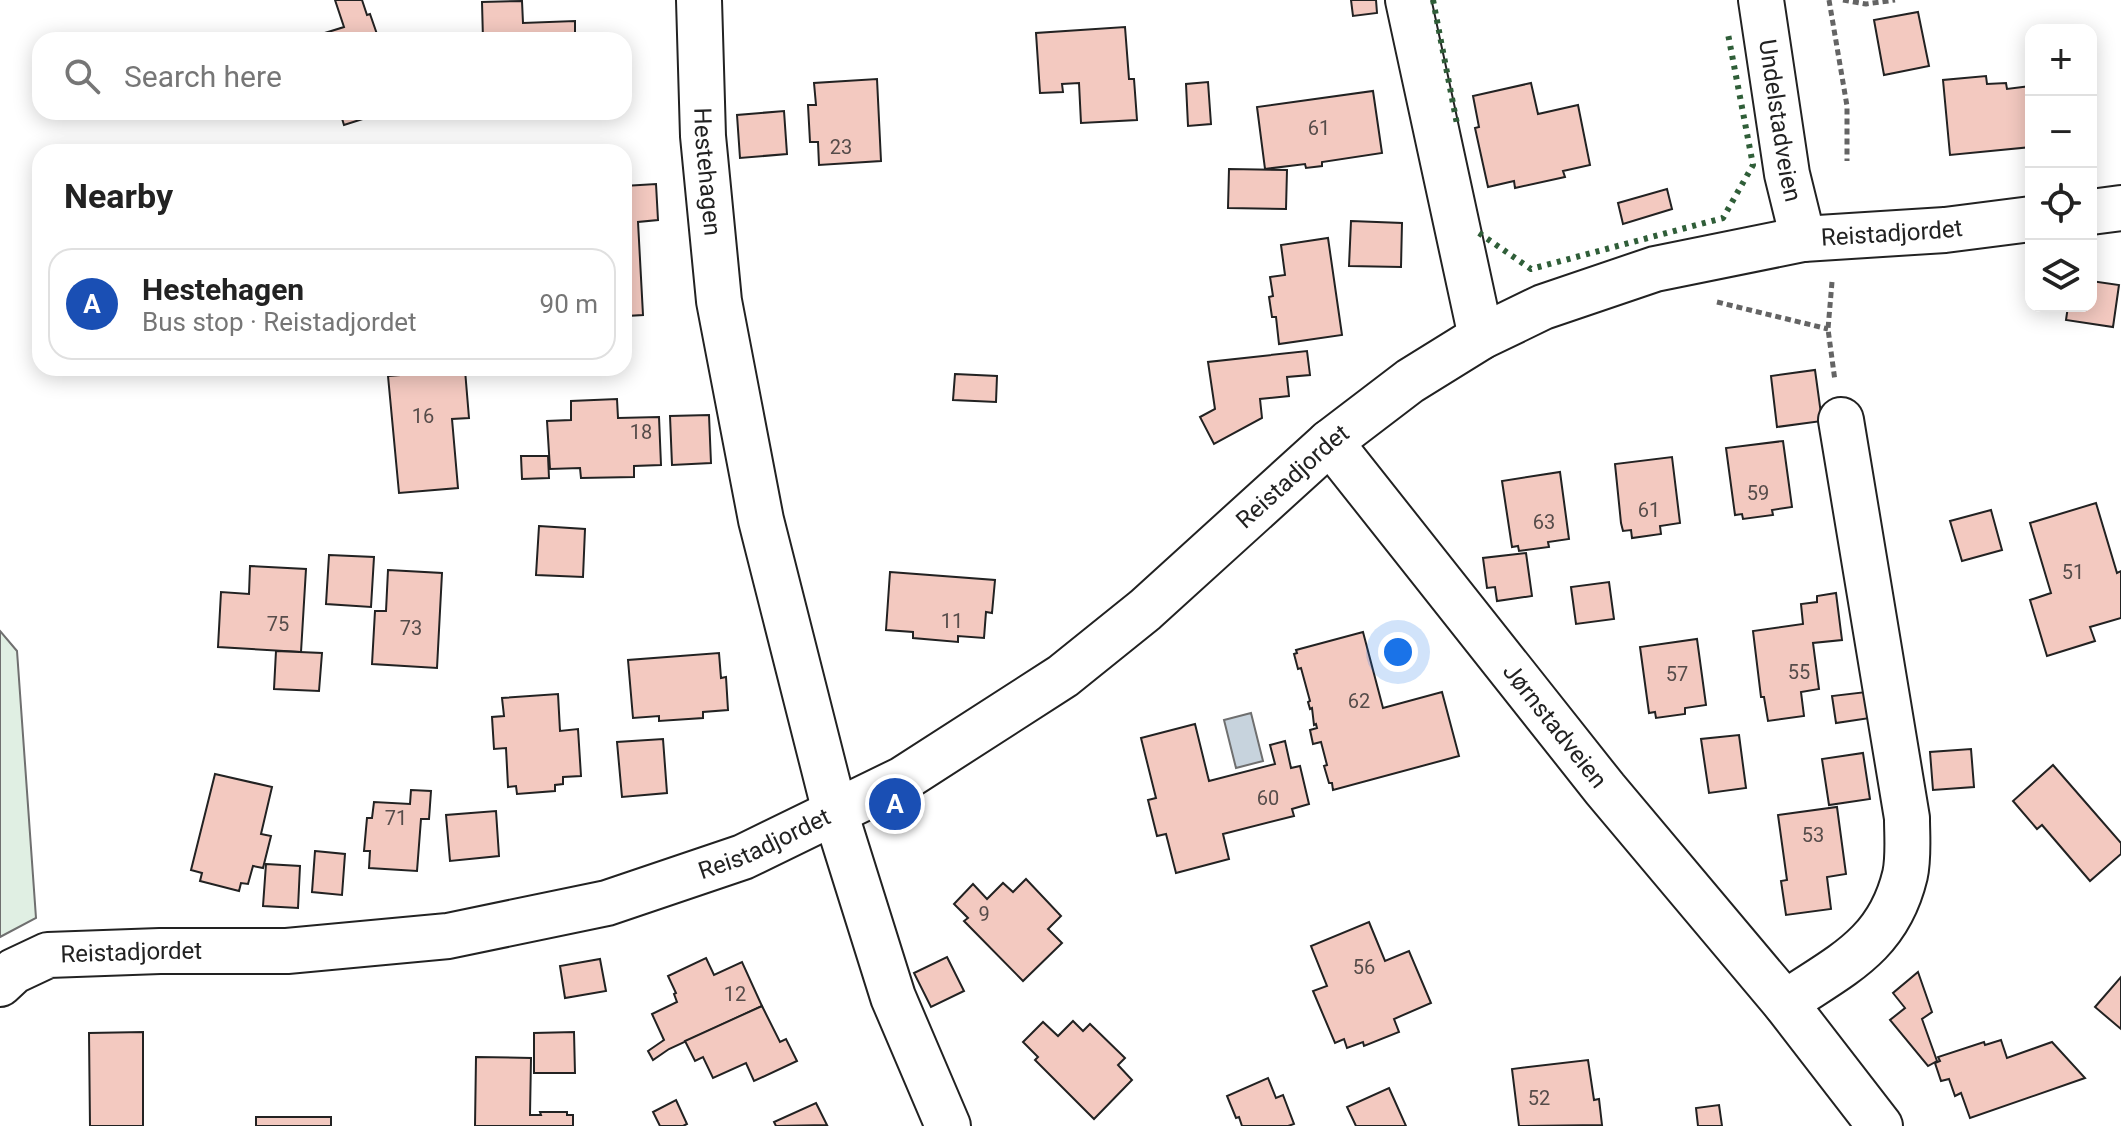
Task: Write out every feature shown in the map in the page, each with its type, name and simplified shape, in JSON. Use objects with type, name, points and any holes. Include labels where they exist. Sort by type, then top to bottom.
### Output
[{"type":"street","name":"Hestehagen","points":[[699,0],[703,136],[719,301],[761,520],[835,812],[893,997],[948,1126]]},
{"type":"street","points":[[1408,0],[1481,337]]},
{"type":"street","name":"Undelstadveien","points":[[1761,0],[1787,174],[1803,239]]},
{"type":"street","points":[[2097,211],[2121,208]]},
{"type":"street","name":"Reistadjordet","points":[[0,984],[14,971],[48,955],[287,951],[448,936],[607,903],[743,857],[903,779],[1063,676],[1145,610],[1330,442],[1410,381],[1481,337],[1543,307],[1655,269],[1803,239],[1945,230],[2025,220]]},
{"type":"street","points":[[1785,1003],[1865,948],[1888,921],[1905,873],[1907,818],[1841,420]]},
{"type":"street","name":"Jørnstadveien","points":[[1330,442],[1605,789],[1785,1003],[1880,1126]]},
{"type":"path","points":[[1829,0],[1847,106],[1847,161]]},
{"type":"path","points":[[1843,0],[1866,4],[1895,0]]},
{"type":"path","points":[[1655,269],[1694,297],[1828,329]]},
{"type":"path","points":[[1832,282],[1828,329],[1841,420]]},
{"type":"green space","points":[[0,631],[17,651],[36,918],[0,937]]},
{"type":"shaded area","points":[[1251,713],[1263,761],[1236,768],[1224,720]]},
{"type":"building","points":[[335,0],[362,0],[376,32],[328,32],[344,27]]},
{"type":"building","points":[[1351,0],[1376,0],[1377,13],[1353,16]]},
{"type":"building","points":[[522,1],[523,23],[575,21],[575,32],[483,32],[482,2]]},
{"type":"building","points":[[1918,12],[1929,66],[1884,75],[1874,20]]},
{"type":"building","points":[[1125,27],[1129,79],[1134,79],[1137,120],[1081,123],[1079,83],[1062,84],[1063,92],[1040,93],[1036,33]]},
{"type":"building","points":[[1986,76],[1987,84],[2006,83],[2007,89],[2025,87],[2025,148],[1950,155],[1943,80]]},
{"type":"building","points":[[877,79],[881,161],[819,165],[818,142],[810,142],[808,105],[816,105],[814,83]]},
{"type":"building","points":[[1208,82],[1211,124],[1188,126],[1186,84]]},
{"type":"building","points":[[1531,83],[1538,114],[1578,105],[1590,165],[1563,171],[1565,177],[1515,188],[1514,181],[1488,187],[1475,128],[1479,127],[1473,96]]},
{"type":"building","points":[[1373,91],[1382,153],[1322,162],[1322,166],[1306,168],[1305,164],[1265,169],[1257,107]]},
{"type":"building","points":[[784,111],[787,154],[740,158],[737,115]]},
{"type":"building","points":[[342,120],[360,120],[344,125]]},
{"type":"building","points":[[1229,169],[1287,170],[1286,209],[1228,208]]},
{"type":"building","points":[[656,184],[658,220],[638,222],[643,315],[632,316],[632,186]]},
{"type":"building","points":[[1667,189],[1672,209],[1623,224],[1618,203]]},
{"type":"building","points":[[1351,221],[1402,223],[1401,267],[1349,266]]},
{"type":"building","points":[[1328,238],[1342,335],[1279,344],[1276,317],[1272,317],[1269,297],[1273,296],[1270,277],[1285,275],[1281,245]]},
{"type":"building","points":[[2097,282],[2119,285],[2113,327],[2066,320],[2067,312],[2097,312]]},
{"type":"building","points":[[1307,351],[1310,375],[1287,377],[1289,396],[1260,399],[1262,418],[1214,444],[1200,417],[1215,409],[1208,362]]},
{"type":"building","points":[[1815,370],[1822,421],[1777,427],[1771,376]]},
{"type":"building","points":[[955,374],[997,376],[996,402],[953,400]]},
{"type":"building","points":[[388,376],[466,376],[469,418],[452,419],[458,488],[399,493]]},
{"type":"building","points":[[617,399],[618,418],[659,417],[661,465],[634,466],[634,477],[581,478],[580,468],[550,469],[547,421],[571,420],[571,401]]},
{"type":"building","points":[[709,415],[711,463],[672,465],[670,416]]},
{"type":"building","points":[[1783,441],[1792,507],[1772,510],[1773,515],[1743,519],[1742,514],[1735,515],[1726,448]]},
{"type":"building","points":[[521,456],[548,456],[549,478],[522,479]]},
{"type":"building","points":[[1672,457],[1680,523],[1660,526],[1661,534],[1632,538],[1631,530],[1623,531],[1621,523],[1615,464]]},
{"type":"building","points":[[1560,472],[1569,539],[1548,542],[1549,547],[1519,551],[1518,546],[1512,547],[1502,481]]},
{"type":"building","points":[[2096,503],[2117,573],[2121,571],[2121,618],[2090,627],[2095,641],[2047,656],[2030,600],[2051,593],[2030,523]]},
{"type":"building","points":[[1991,510],[2002,550],[1962,561],[1950,521]]},
{"type":"building","points":[[539,526],[585,529],[583,577],[536,575]]},
{"type":"building","points":[[1526,553],[1532,596],[1497,601],[1495,587],[1487,588],[1483,558]]},
{"type":"building","points":[[329,555],[374,557],[371,607],[326,604]]},
{"type":"building","points":[[250,566],[306,569],[301,652],[218,647],[221,592],[249,594]]},
{"type":"building","points":[[388,570],[442,573],[437,668],[372,664],[375,611],[386,611]]},
{"type":"building","points":[[890,572],[995,580],[992,613],[986,612],[984,638],[958,636],[958,642],[913,638],[913,632],[886,630]]},
{"type":"building","points":[[1609,582],[1614,619],[1576,624],[1571,587]]},
{"type":"building","points":[[1836,593],[1842,640],[1813,643],[1819,689],[1801,692],[1804,716],[1768,721],[1764,697],[1761,697],[1753,631],[1803,624],[1801,604],[1817,602],[1817,596]]},
{"type":"building","points":[[1363,632],[1383,708],[1442,692],[1459,756],[1333,790],[1324,766],[1327,765],[1321,742],[1313,744],[1310,730],[1317,728],[1301,668],[1298,669],[1294,654],[1296,650]]},
{"type":"building","points":[[1697,639],[1706,705],[1685,708],[1685,714],[1656,718],[1655,712],[1649,713],[1640,647]]},
{"type":"building","points":[[276,651],[322,653],[319,691],[274,689]]},
{"type":"building","points":[[719,653],[721,678],[726,677],[728,710],[703,712],[703,718],[659,721],[659,716],[633,718],[628,660]]},
{"type":"building","points":[[1866,692],[1870,718],[1836,723],[1832,696]]},
{"type":"building","points":[[558,694],[560,731],[578,729],[581,776],[563,777],[563,784],[555,785],[555,791],[517,794],[516,786],[508,787],[506,748],[494,749],[492,717],[504,716],[502,698]]},
{"type":"building","points":[[1195,724],[1209,781],[1275,764],[1270,745],[1285,741],[1291,768],[1300,766],[1309,804],[1292,809],[1294,816],[1223,834],[1229,859],[1176,873],[1166,834],[1157,836],[1148,800],[1156,798],[1141,738]]},
{"type":"building","points":[[1739,735],[1746,788],[1709,793],[1701,739]]},
{"type":"building","points":[[663,739],[667,793],[622,797],[617,742]]},
{"type":"building","points":[[1971,749],[1974,787],[1933,790],[1930,752]]},
{"type":"building","points":[[1863,753],[1870,799],[1829,805],[1822,759]]},
{"type":"building","points":[[2053,765],[2121,843],[2121,854],[2090,881],[2042,825],[2037,829],[2013,801]]},
{"type":"building","points":[[215,774],[272,787],[261,834],[271,836],[263,868],[253,866],[248,884],[241,883],[239,891],[200,881],[202,873],[191,870]]},
{"type":"building","points":[[411,790],[431,791],[429,819],[421,819],[417,871],[369,868],[370,851],[364,851],[367,818],[372,818],[374,802],[410,804]]},
{"type":"building","points":[[1837,807],[1846,874],[1827,877],[1831,909],[1786,915],[1781,881],[1787,880],[1778,815]]},
{"type":"building","points":[[496,811],[499,856],[450,861],[446,815]]},
{"type":"building","points":[[315,851],[345,854],[342,895],[312,892]]},
{"type":"building","points":[[266,864],[300,866],[298,908],[263,906]]},
{"type":"building","points":[[1026,879],[1061,916],[1048,929],[1062,943],[1023,981],[964,921],[968,918],[954,904],[973,884],[987,899],[1003,883],[1013,892]]},
{"type":"building","points":[[1369,922],[1385,961],[1409,951],[1431,1003],[1394,1019],[1399,1032],[1364,1046],[1363,1042],[1347,1048],[1344,1039],[1335,1043],[1313,991],[1327,986],[1311,946]]},
{"type":"building","points":[[947,957],[964,991],[931,1007],[914,973]]},
{"type":"building","points":[[706,958],[714,975],[742,962],[762,1006],[669,1049],[653,1060],[648,1051],[664,1040],[652,1014],[677,1002],[668,976]]},
{"type":"building","points":[[600,959],[606,991],[565,998],[560,966]]},
{"type":"building","points":[[1918,972],[1932,1012],[1922,1019],[1937,1061],[1928,1066],[1890,1020],[1905,1008],[1893,993]]},
{"type":"building","points":[[2121,977],[2121,1029],[2095,1007]]},
{"type":"building","points":[[762,1006],[780,1042],[786,1039],[797,1061],[754,1081],[746,1063],[713,1078],[703,1057],[695,1061],[685,1041]]},
{"type":"building","points":[[1073,1021],[1083,1031],[1090,1024],[1125,1058],[1118,1065],[1132,1080],[1094,1119],[1035,1060],[1038,1057],[1023,1042],[1043,1022],[1058,1036]]},
{"type":"building","points":[[143,1032],[143,1126],[90,1126],[89,1033]]},
{"type":"building","points":[[574,1032],[575,1073],[534,1073],[534,1033]]},
{"type":"building","points":[[2001,1040],[2007,1058],[2052,1042],[2085,1078],[1970,1118],[1961,1093],[1955,1096],[1949,1079],[1941,1081],[1935,1063],[1940,1061],[1938,1057],[1984,1042],[1985,1045]]},
{"type":"building","points":[[476,1057],[531,1058],[530,1115],[567,1112],[567,1115],[573,1115],[573,1126],[475,1126]]},
{"type":"building","points":[[1588,1060],[1594,1100],[1599,1099],[1602,1125],[1519,1126],[1512,1069]]},
{"type":"building","points":[[1268,1078],[1276,1098],[1283,1095],[1294,1124],[1242,1126],[1227,1096]]},
{"type":"building","points":[[1389,1088],[1406,1126],[1356,1126],[1347,1107]]},
{"type":"building","points":[[676,1100],[687,1124],[660,1126],[653,1112]]},
{"type":"building","points":[[816,1103],[827,1125],[776,1126],[774,1122]]},
{"type":"building","points":[[1719,1105],[1722,1126],[1698,1126],[1696,1108]]},
{"type":"building","points":[[256,1117],[331,1117],[331,1126],[256,1126]]},
{"type":"hedge","points":[[1433,0],[1457,124]]},
{"type":"hedge","points":[[1479,233],[1531,269],[1723,218],[1753,165],[1728,34]]},
{"type":"place","name":"Hestehagen","points":[[895,804]]}]
